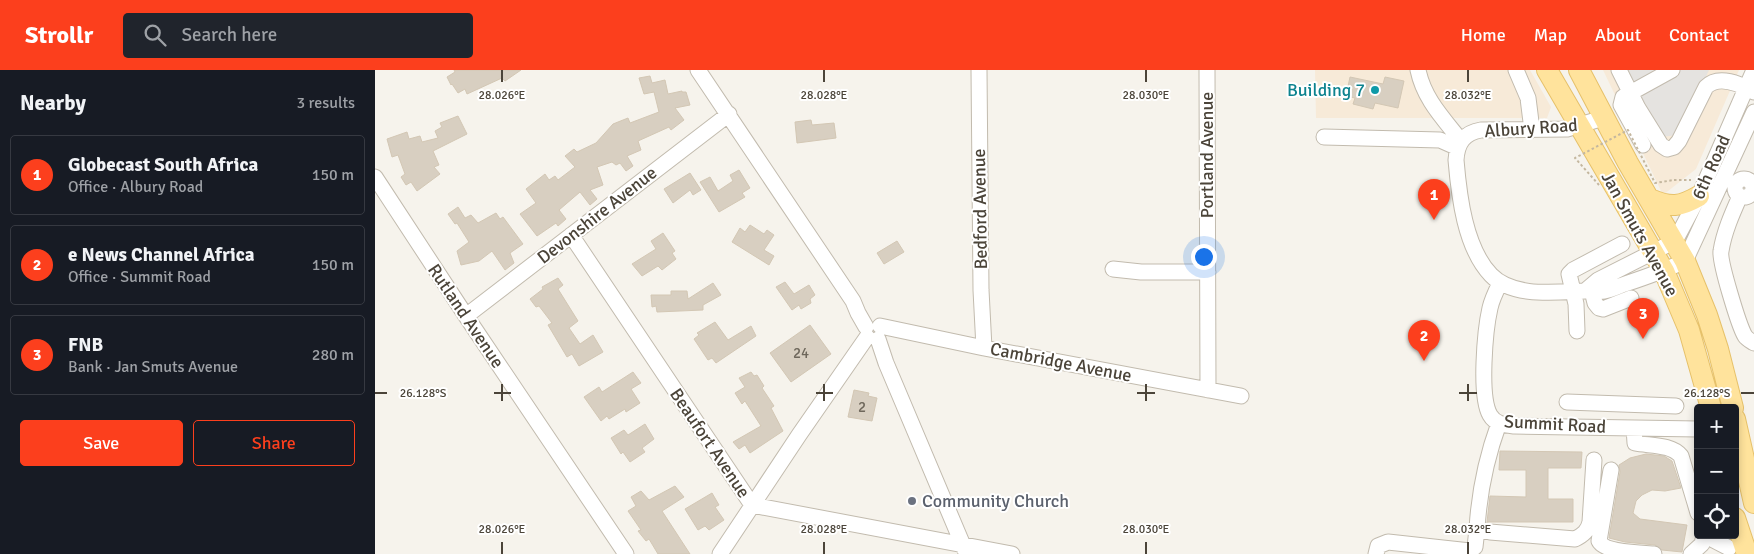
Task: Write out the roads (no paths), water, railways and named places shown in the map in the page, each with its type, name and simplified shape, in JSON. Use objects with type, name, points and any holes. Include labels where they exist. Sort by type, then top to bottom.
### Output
[{"type":"main road","name":"Jan Smuts Avenue","points":[[1549,70],[1617,191],[1663,248],[1685,261],[1707,315],[1721,358],[1731,404]]},
{"type":"main road","name":"Jan Smuts Avenue","points":[[1579,70],[1603,118],[1650,199],[1663,248],[1664,271],[1696,350],[1710,404]]},
{"type":"main road","points":[[1628,162],[1633,194],[1663,248]]},
{"type":"main road","points":[[1650,199],[1660,203],[1679,206],[1702,188]]},
{"type":"main road","name":"Jan Smuts Avenue","points":[[1739,437],[1754,503]]},
{"type":"street","points":[[698,70],[872,332],[964,549]]},
{"type":"street","name":"Bedford Avenue","points":[[979,70],[981,290],[984,348]]},
{"type":"street","name":"Portland Avenue","points":[[1207,70],[1208,390]]},
{"type":"street","points":[[1418,70],[1424,91],[1459,144],[1456,160],[1457,177],[1473,249],[1490,274],[1500,283],[1550,293],[1604,291],[1664,271],[1685,261]]},
{"type":"street","points":[[1516,70],[1528,98],[1532,130]]},
{"type":"street","points":[[1619,70],[1643,116],[1664,148],[1674,147],[1710,83],[1717,80],[1729,82],[1750,90]]},
{"type":"street","points":[[1643,144],[1621,105],[1623,97],[1673,70]]},
{"type":"street","name":"6th Road","points":[[1663,248],[1702,188],[1750,90],[1754,70]]},
{"type":"street","name":"6th Road","points":[[1685,261],[1741,190],[1754,112]]},
{"type":"street","name":"Devonshire Avenue","points":[[466,316],[729,114]]},
{"type":"street","name":"Albury Road","points":[[1459,144],[1474,132],[1481,130],[1567,129],[1603,118]]},
{"type":"street","points":[[1324,137],[1439,140],[1459,144]]},
{"type":"street","name":"Rutland Avenue","points":[[375,176],[466,316],[626,554]]},
{"type":"street","points":[[1741,190],[1720,253],[1729,291],[1741,327],[1746,338],[1754,343]]},
{"type":"street","name":"Beaufort Avenue","points":[[571,236],[752,505],[964,549],[1012,554]]},
{"type":"street","points":[[1622,244],[1571,271],[1569,276],[1599,308],[1603,309],[1631,298]]},
{"type":"street","points":[[1577,331],[1584,291],[1598,280],[1663,248]]},
{"type":"street","points":[[1113,269],[1141,272],[1208,272]]},
{"type":"street","name":"Summit Road","points":[[1500,283],[1490,310],[1484,376],[1486,404],[1490,415],[1499,423],[1514,426],[1694,429]]},
{"type":"street","points":[[720,554],[799,435],[872,332]]},
{"type":"street","name":"Cambridge Avenue","points":[[872,332],[911,333],[1241,396]]},
{"type":"street","points":[[1567,402],[1676,406]]},
{"type":"street","points":[[1627,404],[1635,443],[1677,451],[1681,456],[1694,500]]},
{"type":"street","points":[[1376,554],[1378,546],[1388,542],[1442,551],[1470,551],[1475,547],[1481,493],[1490,450],[1499,423]]},
{"type":"street","points":[[1477,529],[1490,532],[1575,539],[1580,537],[1587,531],[1590,522],[1594,460]]},
{"type":"street","points":[[1611,470],[1599,541],[1604,547],[1654,554]]},
{"type":"street","points":[[1691,554],[1702,544],[1703,539]]},
{"type":"street","points":[[1714,539],[1736,548]]},
{"type":"place","name":"Building 7","points":[[1375,90]]},
{"type":"place","name":"Globecast South Africa","points":[[1434,220]]},
{"type":"place","name":"FNB","points":[[1643,339]]},
{"type":"place","name":"e News Channel Africa","points":[[1424,361]]},
{"type":"place","name":"Community Church","points":[[912,501]]}]
